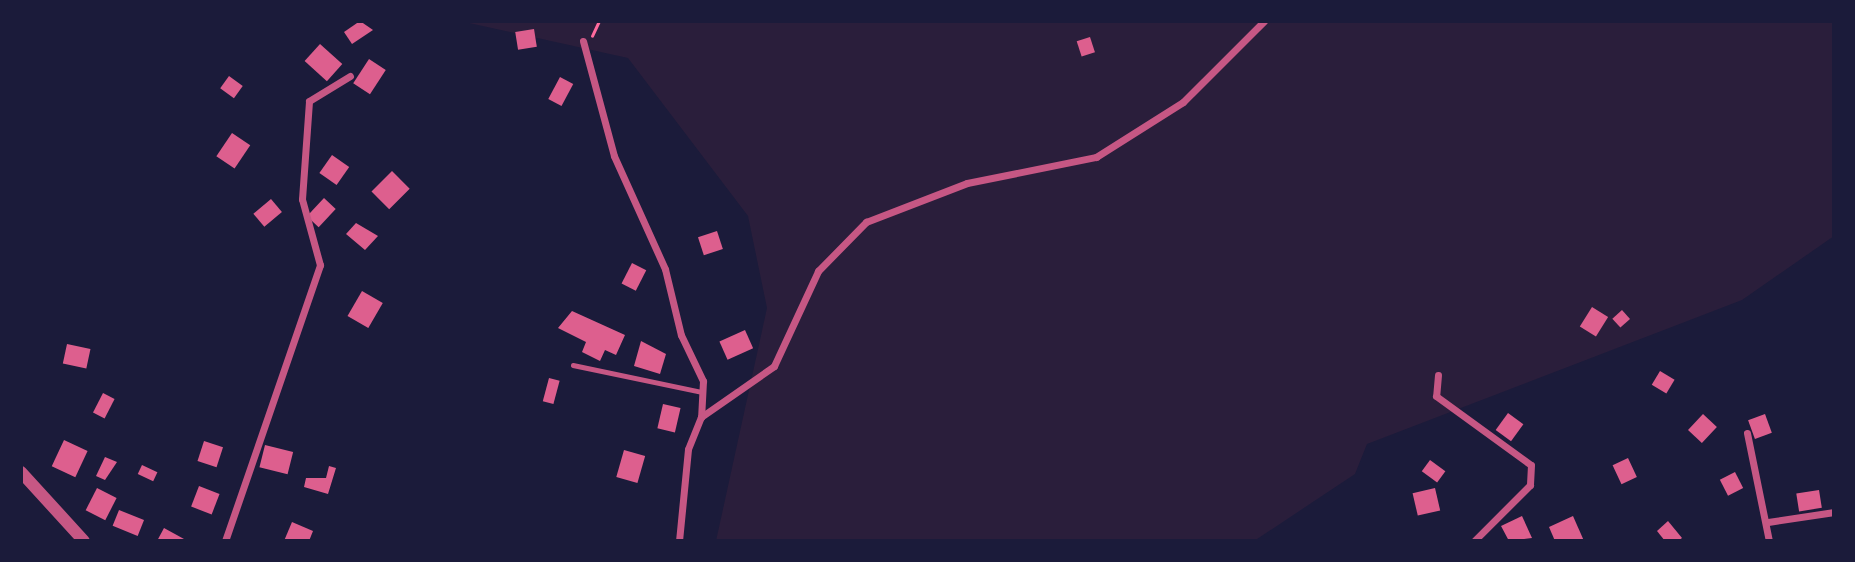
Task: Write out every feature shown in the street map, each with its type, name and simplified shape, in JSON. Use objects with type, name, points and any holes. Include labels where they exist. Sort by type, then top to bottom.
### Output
[{"type":"street","points":[[701,416],[774,366],[818,271],[866,222],[967,183],[1096,157],[1183,102],[1264,21]]},
{"type":"street","points":[[583,41],[614,156],[665,269],[703,393],[701,416],[688,449],[679,541]]},
{"type":"street","points":[[225,541],[320,265],[302,199],[309,101],[350,76]]},
{"type":"street","points":[[1438,375],[1436,396],[1531,465],[1530,485],[1474,541]]},
{"type":"street","points":[[1747,433],[1768,522],[1769,541]]},
{"type":"street","points":[[21,472],[84,541]]},
{"type":"street","points":[[1768,522],[1834,512]]},
{"type":"lane","points":[[573,365],[703,393]]},
{"type":"shaded area","points":[[460,21],[1834,21],[1834,236],[1742,300],[1367,444],[1355,474],[1254,541],[716,541],[767,308],[748,216],[628,58]]},
{"type":"building","points":[[360,21],[373,30],[352,44],[344,32]]},
{"type":"building","points":[[534,29],[537,47],[518,50],[515,32]]},
{"type":"building","points":[[1090,37],[1095,52],[1082,57],[1077,41]]},
{"type":"building","points":[[320,44],[342,64],[327,81],[305,61]]},
{"type":"building","points":[[369,59],[386,70],[370,94],[353,83]]},
{"type":"building","points":[[229,76],[243,86],[234,98],[220,88]]},
{"type":"building","points":[[560,77],[573,84],[562,106],[548,99]]},
{"type":"building","points":[[232,133],[250,145],[235,169],[216,156]]},
{"type":"building","points":[[332,155],[349,167],[337,185],[319,173]]},
{"type":"building","points":[[392,171],[410,189],[389,209],[371,192]]},
{"type":"building","points":[[324,198],[336,209],[319,227],[307,216]]},
{"type":"building","points":[[271,199],[282,212],[264,227],[253,214]]},
{"type":"building","points":[[356,223],[378,236],[365,250],[346,234]]},
{"type":"building","points":[[717,231],[723,249],[704,255],[698,237]]},
{"type":"building","points":[[632,263],[646,270],[636,291],[622,283]]},
{"type":"building","points":[[362,291],[383,303],[368,328],[348,316]]},
{"type":"building","points":[[1592,307],[1608,317],[1596,337],[1580,327]]},
{"type":"building","points":[[1622,310],[1630,319],[1620,328],[1612,319]]},
{"type":"building","points":[[572,311],[625,335],[616,355],[605,350],[600,361],[582,352],[586,342],[558,328]]},
{"type":"building","points":[[745,330],[753,348],[728,360],[719,341]]},
{"type":"building","points":[[641,341],[666,354],[660,374],[634,366]]},
{"type":"building","points":[[67,344],[90,349],[86,369],[63,364]]},
{"type":"building","points":[[1660,371],[1675,380],[1666,393],[1652,385]]},
{"type":"building","points":[[549,378],[560,381],[553,404],[543,401]]},
{"type":"building","points":[[103,393],[115,399],[105,419],[93,413]]},
{"type":"building","points":[[663,404],[681,408],[675,432],[657,428]]},
{"type":"building","points":[[1508,413],[1523,424],[1511,441],[1496,430]]},
{"type":"building","points":[[1703,414],[1717,427],[1702,443],[1688,430]]},
{"type":"building","points":[[1765,414],[1772,433],[1755,439],[1748,420]]},
{"type":"building","points":[[64,440],[88,451],[75,477],[52,466]]},
{"type":"building","points":[[204,441],[223,447],[217,467],[198,461]]},
{"type":"building","points":[[265,445],[293,452],[288,474],[259,467]]},
{"type":"building","points":[[624,450],[645,456],[637,483],[616,477]]},
{"type":"building","points":[[105,457],[117,462],[105,480],[96,476]]},
{"type":"building","points":[[1628,458],[1637,477],[1621,484],[1613,465]]},
{"type":"building","points":[[1430,460],[1445,471],[1437,482],[1422,471]]},
{"type":"building","points":[[142,465],[157,472],[153,481],[138,474]]},
{"type":"building","points":[[329,466],[336,468],[328,494],[304,487],[306,478],[326,478]]},
{"type":"building","points":[[1735,472],[1743,488],[1728,496],[1720,480]]},
{"type":"building","points":[[199,486],[220,494],[212,514],[191,507]]},
{"type":"building","points":[[97,488],[117,498],[105,520],[86,510]]},
{"type":"building","points":[[1435,488],[1440,510],[1418,516],[1413,493]]},
{"type":"building","points":[[1819,490],[1822,508],[1799,511],[1796,494]]},
{"type":"building","points":[[119,510],[144,520],[138,536],[113,526]]},
{"type":"building","points":[[1522,516],[1532,538],[1509,541],[1501,526]]},
{"type":"building","points":[[1573,516],[1584,541],[1555,541],[1549,527]]},
{"type":"building","points":[[1668,521],[1682,538],[1678,541],[1665,541],[1657,531]]},
{"type":"building","points":[[292,522],[313,531],[309,541],[284,541]]},
{"type":"building","points":[[164,528],[184,539],[183,541],[157,541]]}]
